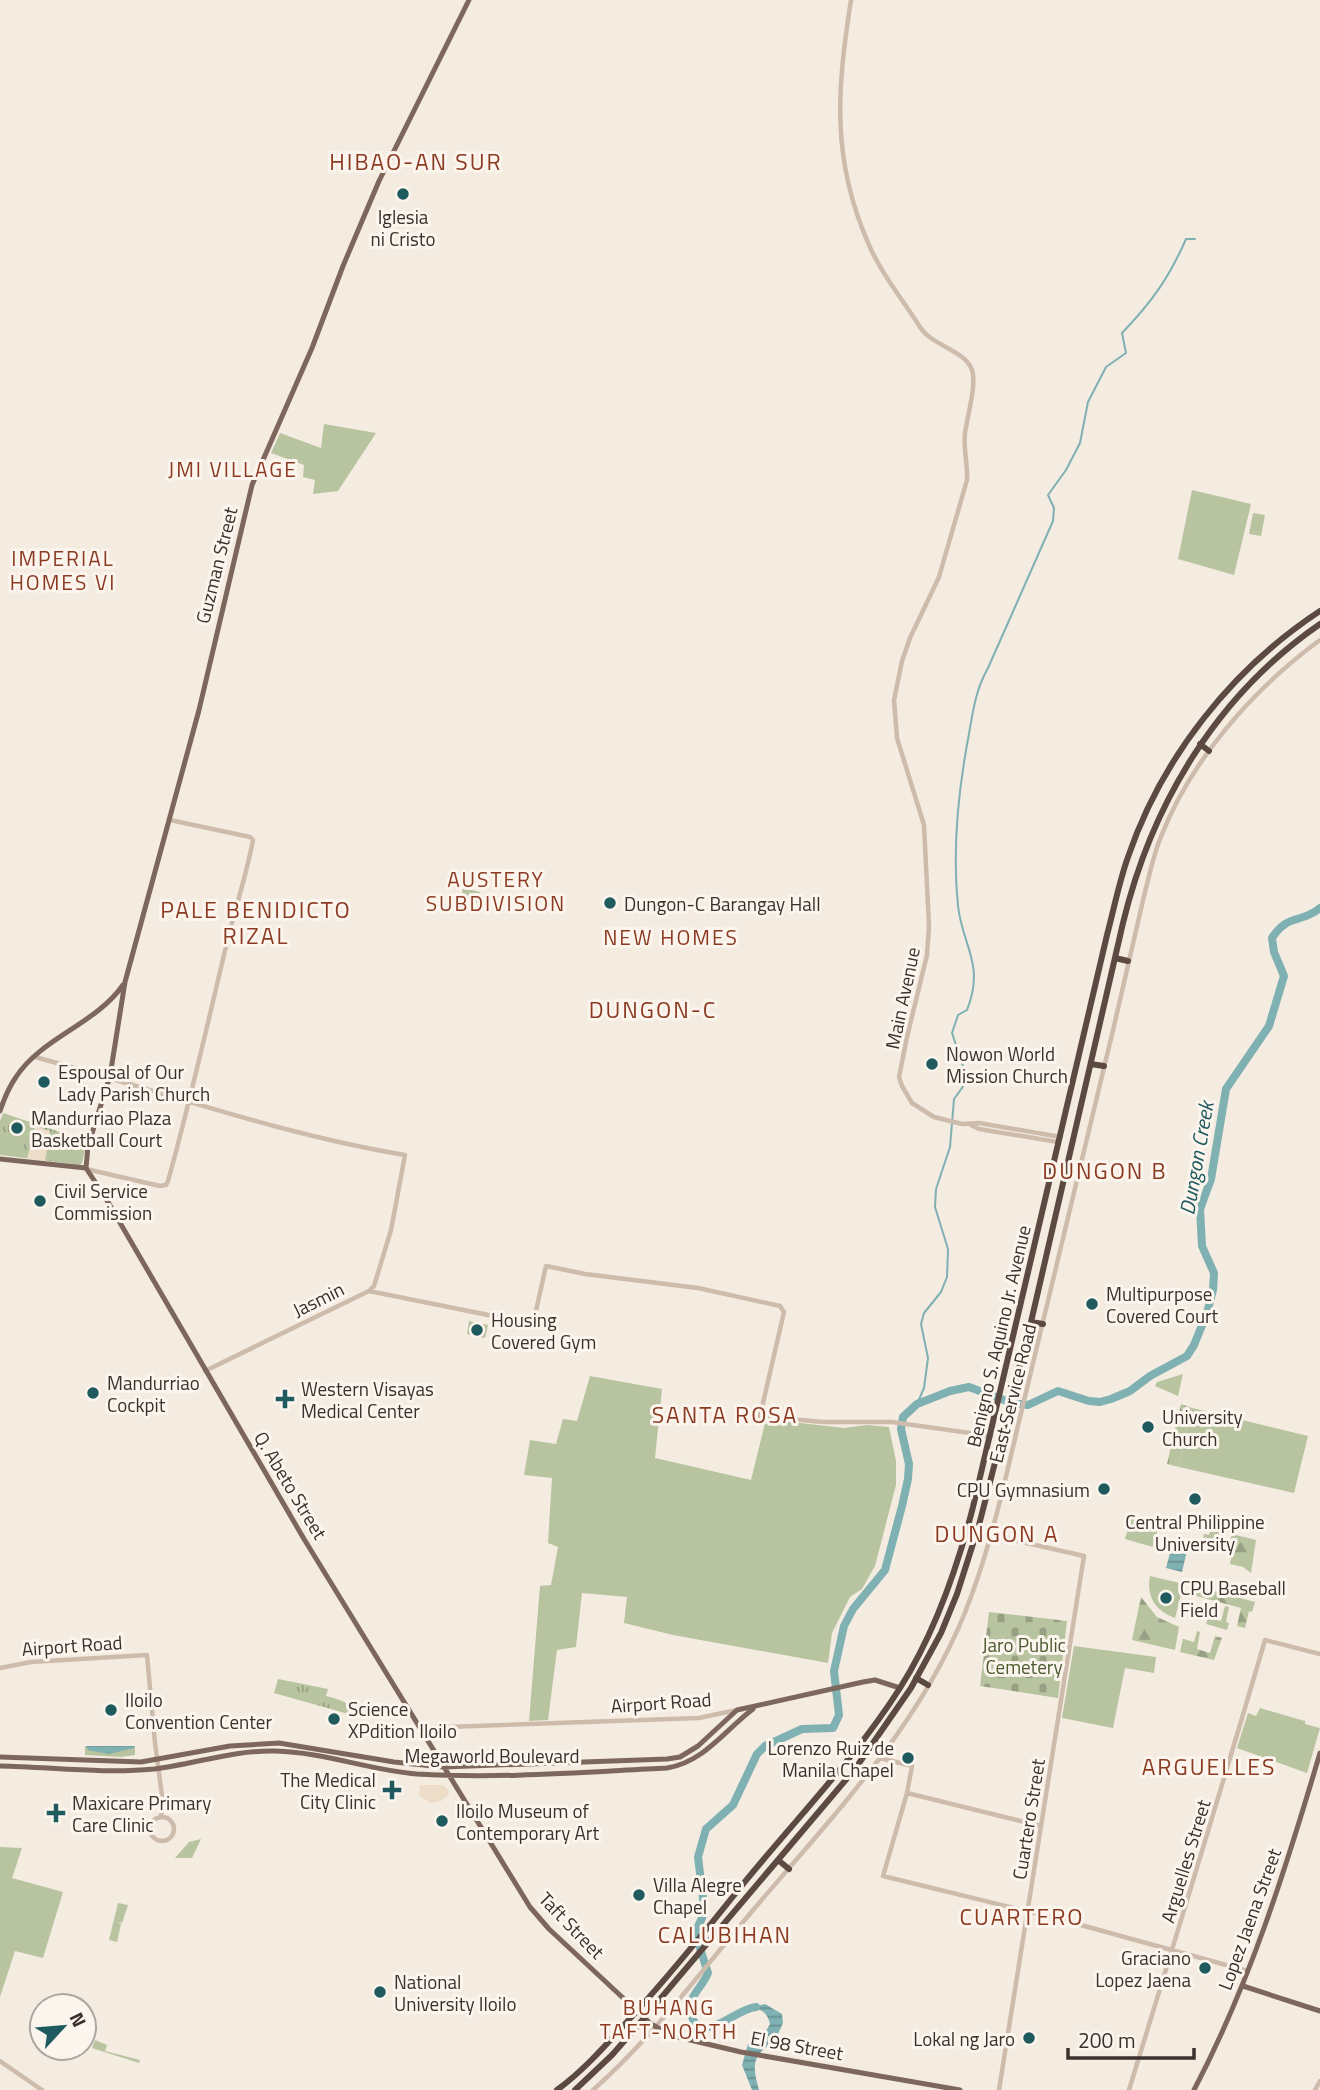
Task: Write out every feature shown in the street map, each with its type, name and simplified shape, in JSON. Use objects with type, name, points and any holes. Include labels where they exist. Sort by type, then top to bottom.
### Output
[{"type":"highway","name":"Benigno S. Aquino Jr. Avenue","points":[[557,2090],[588,2064],[637,2011],[847,1762],[900,1688],[918,1656],[948,1588],[968,1527],[992,1436],[1111,919],[1138,830],[1172,765],[1214,705],[1257,661],[1320,611]]},
{"type":"highway","name":"Benigno S. Aquino Jr. Avenue","points":[[575,2090],[612,2056],[855,1769],[916,1678],[941,1633],[978,1530],[1031,1322],[1129,894],[1150,835],[1200,744],[1224,711],[1264,669],[1320,624]]},
{"type":"highway","points":[[1257,661],[1264,669]]},
{"type":"highway","points":[[1200,744],[1209,751]]},
{"type":"highway","points":[[1172,765],[1183,773]]},
{"type":"highway","points":[[1111,919],[1122,923]]},
{"type":"highway","points":[[1115,958],[1128,961]]},
{"type":"highway","points":[[1091,1063],[1104,1066]]},
{"type":"highway","points":[[1071,1094],[1083,1097]]},
{"type":"highway","points":[[1038,1238],[1049,1242]]},
{"type":"highway","points":[[1031,1322],[1043,1324]]},
{"type":"highway","points":[[968,1527],[978,1530]]},
{"type":"highway","points":[[916,1678],[928,1685]]},
{"type":"highway","points":[[863,1739],[871,1745]]},
{"type":"highway","points":[[778,1860],[789,1869]]},
{"type":"highway","points":[[727,1904],[734,1911]]},
{"type":"main road","name":"Guzman Street","points":[[86,1168],[88,1146],[110,1076],[125,982],[199,710],[252,485],[312,350],[343,266],[379,181],[469,0]]},
{"type":"main road","points":[[0,1111],[16,1076],[35,1056],[108,1004],[125,982]]},
{"type":"main road","points":[[0,1159],[86,1168]]},
{"type":"main road","name":"Q. Abeto Street","points":[[86,1168],[298,1528],[473,1816]]},
{"type":"main road","name":"Airport Road","points":[[737,1710],[875,1680],[900,1688]]},
{"type":"main road","name":"Megaworld Boulevard","points":[[0,1766],[110,1772],[158,1768],[234,1754],[277,1751],[418,1774],[516,1774],[667,1768],[700,1756],[757,1706]]},
{"type":"main road","name":"Megaworld Boulevard","points":[[0,1757],[141,1762],[230,1746],[279,1743],[419,1766],[443,1767],[667,1759],[680,1757],[695,1748],[737,1710]]},
{"type":"main road","points":[[695,1748],[702,1749],[700,1756]]},
{"type":"main road","name":"Lopez Jaena Street","points":[[1194,2090],[1249,1971],[1289,1856],[1320,1753]]},
{"type":"main road","points":[[178,1756],[174,1760],[180,1763]]},
{"type":"main road","points":[[141,1762],[145,1766],[142,1770]]},
{"type":"main road","points":[[560,1763],[555,1768],[561,1772]]},
{"type":"main road","points":[[516,1765],[521,1769],[516,1774]]},
{"type":"main road","points":[[418,1774],[422,1771],[419,1766]]},
{"type":"main road","points":[[467,1767],[463,1771],[468,1775]]},
{"type":"main road","name":"Taft Street","points":[[473,1816],[530,1907],[549,1929],[637,2011]]},
{"type":"main road","points":[[1243,1986],[1320,2011]]},
{"type":"main road","name":"El 98 Street","points":[[637,2011],[657,2028],[673,2036],[741,2052],[960,2090]]},
{"type":"street","name":"Main Avenue","points":[[851,0],[839,86],[839,118],[841,153],[857,214],[881,269],[923,333],[966,359],[973,375],[965,436],[967,481],[939,578],[910,638],[896,687],[894,719],[901,752],[924,825],[929,936],[899,1077],[912,1103],[929,1114],[962,1124],[979,1123],[1060,1139]]},
{"type":"street","name":"East Service Road","points":[[593,2090],[657,2028],[789,1869],[880,1758],[928,1685],[971,1598],[991,1535],[1128,961],[1160,839],[1190,781],[1235,718],[1269,682],[1320,640]]},
{"type":"street","points":[[86,1168],[160,1186],[166,1185],[191,1102],[253,840],[250,837],[170,820]]},
{"type":"street","points":[[35,1056],[110,1076],[254,1122],[405,1155],[391,1230],[374,1286],[369,1291]]},
{"type":"street","name":"Jasmin","points":[[205,1371],[369,1291],[533,1324],[546,1266],[585,1274],[698,1288],[780,1306],[784,1312],[760,1416],[822,1422],[905,1423],[992,1436]]},
{"type":"street","name":"Cuartero Street","points":[[991,1535],[1084,1556],[999,2090]]},
{"type":"street","name":"Arguelles Street","points":[[1129,2090],[1265,1640],[1320,1654]]},
{"type":"street","name":"Airport Road","points":[[0,1668],[31,1662],[147,1655],[157,1760]]},
{"type":"street","name":"Airport Road","points":[[420,1728],[699,1718],[737,1710]]},
{"type":"street","points":[[880,1758],[912,1766],[883,1876],[1249,1971]]},
{"type":"street","points":[[157,1760],[163,1803],[161,1816]]},
{"type":"street","points":[[907,1793],[1041,1826]]},
{"type":"street","points":[[161,1816],[170,1818],[175,1828],[173,1835],[164,1841],[153,1837],[150,1830],[154,1819],[161,1816]]},
{"type":"street","points":[[0,2061],[42,2090]]},
{"type":"street","points":[[1315,2090],[1320,2081]]},
{"type":"green space","points":[[324,424],[376,433],[338,491],[313,494],[315,480],[303,477],[304,465],[271,453],[280,433],[321,448]]},
{"type":"green space","points":[[1192,490],[1251,504],[1234,575],[1178,559]]},
{"type":"green space","points":[[1253,513],[1265,515],[1261,536],[1249,534]]},
{"type":"green space","points":[[463,888],[480,892],[478,903],[460,900]]},
{"type":"green space","points":[[3,1113],[87,1141],[82,1163],[80,1165],[0,1155],[0,1121]]},
{"type":"green space","name":"Housing Covered Gym","points":[[469,1321],[488,1325],[485,1338],[467,1334]]},
{"type":"green space","points":[[1183,1374],[1178,1396],[1155,1386],[1157,1382]]},
{"type":"green space","points":[[590,1376],[662,1389],[655,1458],[751,1480],[766,1419],[844,1428],[867,1425],[889,1427],[896,1461],[896,1485],[875,1566],[862,1589],[850,1597],[832,1633],[828,1663],[673,1635],[624,1623],[627,1597],[582,1593],[576,1647],[557,1650],[548,1720],[529,1721],[540,1586],[551,1585],[558,1547],[548,1543],[552,1478],[524,1475],[530,1440],[556,1444],[563,1419],[577,1421]]},
{"type":"green space","points":[[1181,1404],[1192,1408],[1179,1467],[1167,1464]]},
{"type":"green space","points":[[1192,1408],[1308,1436],[1294,1493],[1179,1467]]},
{"type":"green space","points":[[1131,1518],[1159,1525],[1153,1547],[1125,1539]]},
{"type":"green space","points":[[1213,1522],[1231,1527],[1214,1542],[1203,1539],[1204,1534],[1209,1535]]},
{"type":"green space","points":[[1232,1534],[1256,1540],[1251,1573],[1243,1567],[1230,1564],[1233,1549],[1228,1548]]},
{"type":"green space","name":"CPU Baseball Field","points":[[1150,1576],[1184,1584],[1175,1618],[1162,1611],[1154,1602],[1149,1590]]},
{"type":"green space","points":[[1195,1586],[1255,1602],[1252,1612],[1249,1611],[1245,1628],[1237,1626],[1241,1608],[1193,1595]]},
{"type":"green space","points":[[1141,1597],[1157,1617],[1179,1627],[1175,1650],[1132,1640]]},
{"type":"green space","points":[[1225,1606],[1229,1607],[1227,1630],[1206,1624],[1208,1618],[1221,1621]]},
{"type":"green space","name":"Jaro Public Cemetery","points":[[989,1612],[1067,1621],[1058,1698],[980,1686]]},
{"type":"green space","points":[[1197,1631],[1200,1632],[1197,1649],[1210,1653],[1215,1636],[1222,1638],[1214,1660],[1180,1652],[1183,1639],[1194,1642]]},
{"type":"green space","points":[[1074,1646],[1156,1657],[1154,1673],[1125,1668],[1113,1728],[1062,1718]]},
{"type":"green space","points":[[278,1679],[328,1689],[326,1696],[347,1704],[352,1715],[274,1693]]},
{"type":"green space","points":[[1260,1708],[1320,1728],[1307,1773],[1237,1748],[1248,1713],[1256,1716]]},
{"type":"green space","points":[[85,1746],[135,1746],[135,1755],[85,1755]]},
{"type":"green space","points":[[201,1839],[192,1858],[175,1858],[189,1842]]},
{"type":"green space","points":[[0,1847],[22,1848],[12,1878],[63,1892],[43,1958],[15,1951],[0,1997]]},
{"type":"green space","points":[[118,1903],[128,1905],[122,1923],[117,1922],[121,1924],[117,1942],[109,1940]]},
{"type":"green space","points":[[98,2041],[107,2045],[105,2051],[140,2060],[139,2063],[98,2050]]},
{"type":"shaded area","points":[[35,1126],[50,1131],[45,1161],[27,1159]]},
{"type":"shaded area","points":[[420,1785],[443,1785],[449,1794],[441,1801],[430,1803],[419,1795]]},
{"type":"water","points":[[1174,1538],[1189,1542],[1182,1572],[1166,1568]]},
{"type":"water","points":[[86,1746],[134,1748],[109,1754],[88,1750]]},
{"type":"water","points":[[765,2004],[782,2014],[783,2023],[774,2043],[757,2057],[755,2075],[759,2090],[752,2090],[742,2065],[748,2044],[762,2038],[770,2024],[762,2011],[747,2008]]},
{"type":"waterway","points":[[917,1404],[924,1388],[928,1358],[921,1324],[924,1313],[941,1292],[947,1277],[948,1249],[935,1207],[936,1189],[950,1147],[954,1099],[967,1078],[952,1033],[958,1015],[967,1010],[974,980],[971,956],[958,906],[956,841],[962,777],[976,700],[984,676],[1053,521],[1054,508],[1048,495],[1066,470],[1080,443],[1088,402],[1106,367],[1126,353],[1122,333],[1158,289],[1186,239],[1195,239]]},
{"type":"waterway","name":"Dungon Creek","points":[[756,2007],[711,2027],[696,2025],[692,2016],[690,2003],[708,1973],[695,1933],[704,1906],[698,1857],[706,1829],[733,1805],[757,1754],[765,1746],[802,1729],[833,1728],[839,1715],[834,1671],[844,1626],[853,1609],[885,1570],[902,1506],[909,1464],[901,1429],[903,1417],[917,1404],[950,1391],[969,1387],[1012,1403],[1028,1405],[1058,1391],[1100,1402],[1130,1391],[1150,1376],[1187,1356],[1207,1313],[1213,1290],[1214,1273],[1202,1246],[1200,1209],[1211,1179],[1226,1089],[1269,1026],[1284,976],[1274,952],[1272,938],[1284,925],[1320,908]]},
{"type":"place","name":"Iglesia ni Cristo","points":[[403,194]]},
{"type":"place","name":"Dungon-C Barangay Hall","points":[[610,903]]},
{"type":"place","name":"Nowon World Mission Church","points":[[932,1064]]},
{"type":"place","name":"Espousal of Our Lady Parish Church","points":[[44,1082]]},
{"type":"place","name":"Mandurriao Plaza Basketball Court","points":[[17,1128]]},
{"type":"place","name":"Civil Service Commission","points":[[40,1201]]},
{"type":"place","name":"Multipurpose Covered Court","points":[[1092,1304]]},
{"type":"place","name":"Housing Covered Gym","points":[[477,1330]]},
{"type":"place","name":"Mandurriao Cockpit","points":[[93,1393]]},
{"type":"place","name":"Western Visayas Medical Center","points":[[285,1399]]},
{"type":"place","name":"University Church","points":[[1148,1427]]},
{"type":"place","name":"CPU Gymnasium","points":[[1104,1489]]},
{"type":"place","name":"Central Philippine University","points":[[1195,1499]]},
{"type":"place","name":"CPU Baseball Field","points":[[1166,1598]]},
{"type":"place","name":"Iloilo Convention Center","points":[[111,1710]]},
{"type":"place","name":"Science XPdition Iloilo","points":[[334,1719]]},
{"type":"place","name":"Lorenzo Ruiz de Manila Chapel","points":[[908,1758]]},
{"type":"place","name":"The Medical City Clinic","points":[[392,1790]]},
{"type":"place","name":"Maxicare Primary Care Clinic","points":[[56,1813]]},
{"type":"place","name":"Iloilo Museum of Contemporary Art","points":[[442,1821]]},
{"type":"place","name":"Villa Alegre Chapel","points":[[639,1895]]},
{"type":"place","name":"Graciano Lopez Jaena","points":[[1205,1968]]},
{"type":"place","name":"National University Iloilo","points":[[380,1992]]},
{"type":"place","name":"Lokal ng Jaro","points":[[1029,2038]]},
{"type":"district","name":"HIBAO-AN SUR","points":[[416,161]]},
{"type":"district","name":"JMI VILLAGE","points":[[233,469]]},
{"type":"district","name":"IMPERIAL HOMES VI","points":[[63,570]]},
{"type":"district","name":"AUSTERY SUBDIVISION","points":[[496,891]]},
{"type":"district","name":"PALE BENIDICTO RIZAL","points":[[256,922]]},
{"type":"district","name":"NEW HOMES","points":[[671,937]]},
{"type":"district","name":"DUNGON-C","points":[[653,1009]]},
{"type":"district","name":"DUNGON B","points":[[1105,1170]]},
{"type":"district","name":"SANTA ROSA","points":[[725,1414]]},
{"type":"district","name":"DUNGON A","points":[[997,1533]]},
{"type":"district","name":"ARGUELLES","points":[[1209,1766]]},
{"type":"district","name":"CUARTERO","points":[[1022,1916]]},
{"type":"district","name":"CALUBIHAN","points":[[725,1934]]},
{"type":"district","name":"BUHANG TAFT-NORTH","points":[[669,2019]]}]
